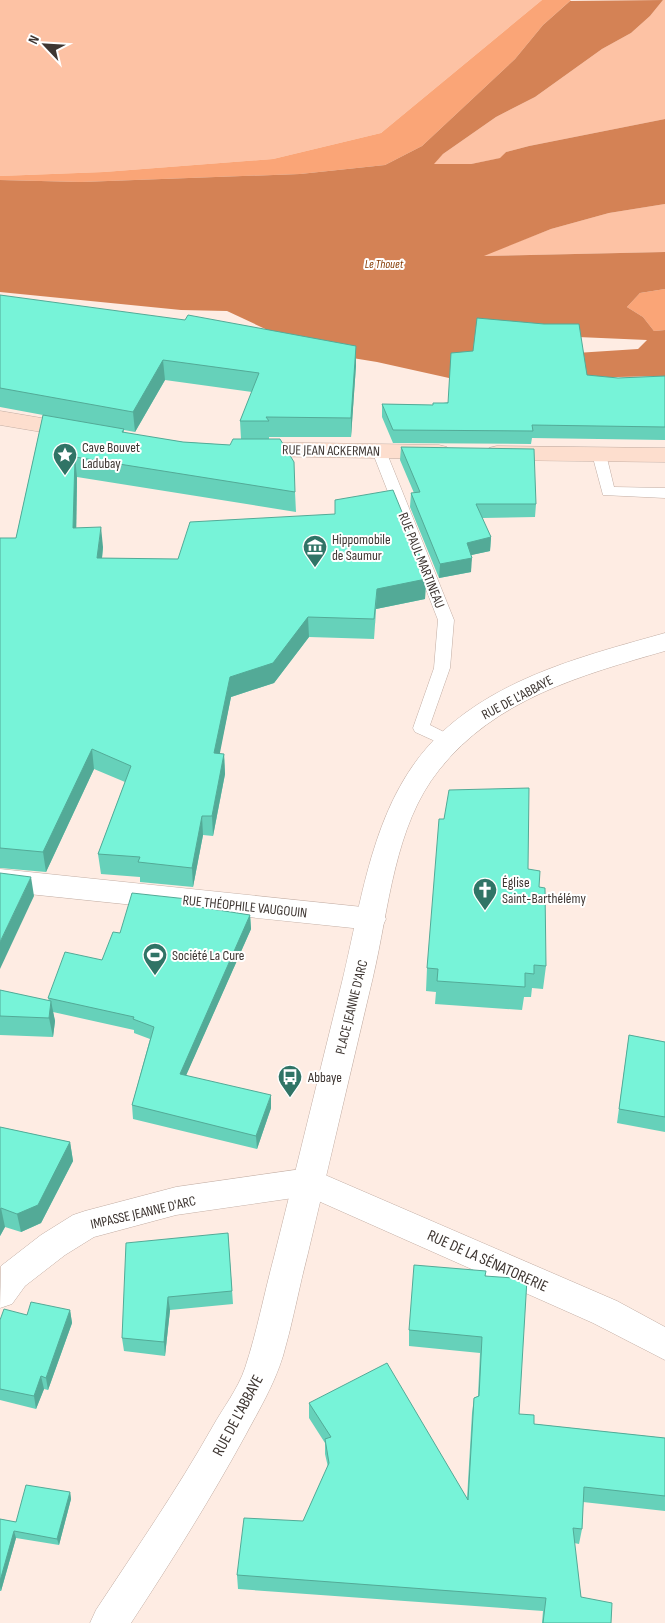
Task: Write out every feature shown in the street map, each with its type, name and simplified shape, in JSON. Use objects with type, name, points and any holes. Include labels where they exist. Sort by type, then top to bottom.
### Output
[{"type":"main road","points":[[0,418],[102,435]]},
{"type":"main road","name":"RUE JEAN ACKERMAN","points":[[226,449],[665,455]]},
{"type":"street","name":"RUE DE L'ABBAYE","points":[[372,919],[382,866],[396,821],[424,771],[448,742],[475,719],[512,696],[555,676],[665,642]]},
{"type":"street","name":"RUE THÉOPHILE VAUGOUIN","points":[[0,880],[372,919]]},
{"type":"street","name":"PLACE JEANNE D'ARC","points":[[309,1182],[372,919]]},
{"type":"street","name":"RUE DE L'ABBAYE","points":[[109,1623],[207,1472],[261,1372],[309,1182]]},
{"type":"street","name":"IMPASSE JEANNE D'ARC","points":[[0,1293],[13,1276],[53,1245],[85,1226],[176,1201],[309,1182]]},
{"type":"street","name":"RUE DE LA SÉNATORERIE","points":[[309,1182],[605,1312],[665,1345]]},
{"type":"lane","name":"RUE PAUL MARTINEAU","points":[[379,451],[446,620],[442,668],[421,728],[448,742]]},
{"type":"lane","points":[[599,454],[608,492],[665,493]]},
{"type":"shaded area","points":[[0,0],[542,0],[381,133],[273,159],[104,172],[0,176]]},
{"type":"shaded area","points":[[542,0],[571,0],[543,25],[515,59],[422,146],[385,165],[300,174],[81,182],[0,180],[0,176],[104,172],[273,159],[381,133]]},
{"type":"shaded area","points":[[665,0],[665,119],[529,146],[506,152],[501,158],[471,164],[433,164],[443,154],[496,117],[535,97],[602,49],[631,33],[650,16]]},
{"type":"shaded area","points":[[665,204],[665,252],[482,256],[551,229],[609,213]]},
{"type":"shaded area","points":[[665,289],[665,330],[654,331],[643,317],[627,307],[640,293]]},
{"type":"water","name":"Le Thouet","points":[[663,0],[650,16],[631,33],[602,49],[535,97],[496,117],[443,154],[434,164],[471,164],[500,158],[506,152],[529,146],[665,119],[665,204],[609,213],[551,229],[484,256],[665,252],[665,289],[640,293],[627,307],[643,317],[654,331],[665,330],[665,376],[570,378],[545,355],[638,349],[647,340],[578,337],[473,364],[449,378],[377,362],[334,355],[291,341],[227,311],[181,310],[0,292],[0,180],[81,182],[300,174],[385,165],[422,146],[515,59],[543,25],[570,1]]},
{"type":"building","points":[[0,295],[185,320],[188,315],[356,346],[351,418],[266,417],[269,421],[240,421],[259,373],[163,360],[133,412],[0,388]]},
{"type":"building","points":[[477,318],[544,324],[579,324],[587,375],[618,378],[665,376],[665,427],[532,425],[533,431],[393,430],[382,404],[433,405],[433,403],[448,403],[451,353],[473,351]]},
{"type":"building","points":[[43,415],[124,429],[122,432],[183,442],[230,445],[233,439],[280,439],[294,462],[295,492],[75,457],[73,528],[101,527],[97,558],[178,559],[190,522],[335,514],[335,500],[393,490],[422,561],[419,562],[426,579],[377,589],[374,619],[308,617],[273,663],[230,677],[214,753],[224,754],[212,816],[202,816],[192,868],[138,862],[140,857],[98,854],[131,766],[92,749],[43,852],[0,848],[0,538],[16,538]]},
{"type":"building","points":[[401,447],[534,449],[536,504],[476,504],[491,537],[467,543],[472,558],[440,564],[411,493],[420,492]]},
{"type":"building","name":"Église Saint-Barthélémy","points":[[529,788],[528,869],[540,871],[539,887],[545,888],[546,966],[534,965],[534,974],[525,973],[525,987],[437,981],[438,969],[427,968],[439,819],[444,819],[449,790]]},
{"type":"building","points":[[0,873],[31,877],[0,942]]},
{"type":"building","points":[[132,893],[187,899],[186,905],[250,915],[180,1074],[271,1095],[256,1136],[132,1105],[154,1027],[133,1019],[134,1017],[48,998],[65,952],[102,960],[113,932],[120,933]]},
{"type":"building","points":[[0,990],[51,1001],[49,1018],[0,1016]]},
{"type":"building","points":[[629,1035],[665,1042],[665,1117],[619,1109]]},
{"type":"building","points":[[0,1127],[70,1142],[38,1205],[17,1214],[1,1208],[0,1210]]},
{"type":"building","points":[[228,1233],[232,1291],[168,1297],[164,1342],[122,1338],[126,1243]]},
{"type":"building","points":[[414,1265],[486,1271],[485,1276],[527,1279],[519,1414],[534,1415],[534,1424],[665,1438],[665,1496],[584,1487],[582,1529],[573,1528],[581,1597],[612,1603],[611,1623],[543,1623],[546,1598],[237,1575],[244,1518],[303,1521],[329,1463],[325,1439],[331,1437],[309,1403],[387,1363],[468,1500],[474,1398],[479,1396],[482,1337],[409,1330]]},
{"type":"building","points":[[31,1302],[70,1310],[46,1378],[41,1376],[34,1396],[0,1389],[0,1320],[4,1309],[27,1315]]},
{"type":"building","points":[[26,1485],[70,1492],[57,1539],[14,1531],[0,1581],[0,1519],[16,1522]]},
{"type":"place","name":"Cave Bouvet Ladubay","points":[[65,476]]},
{"type":"place","name":"Hippomobile de Saumur","points":[[315,568]]},
{"type":"place","name":"Église Saint-Barthélémy","points":[[485,911]]},
{"type":"place","name":"Société La Cure","points":[[155,976]]},
{"type":"place","name":"Abbaye","points":[[290,1098]]}]
